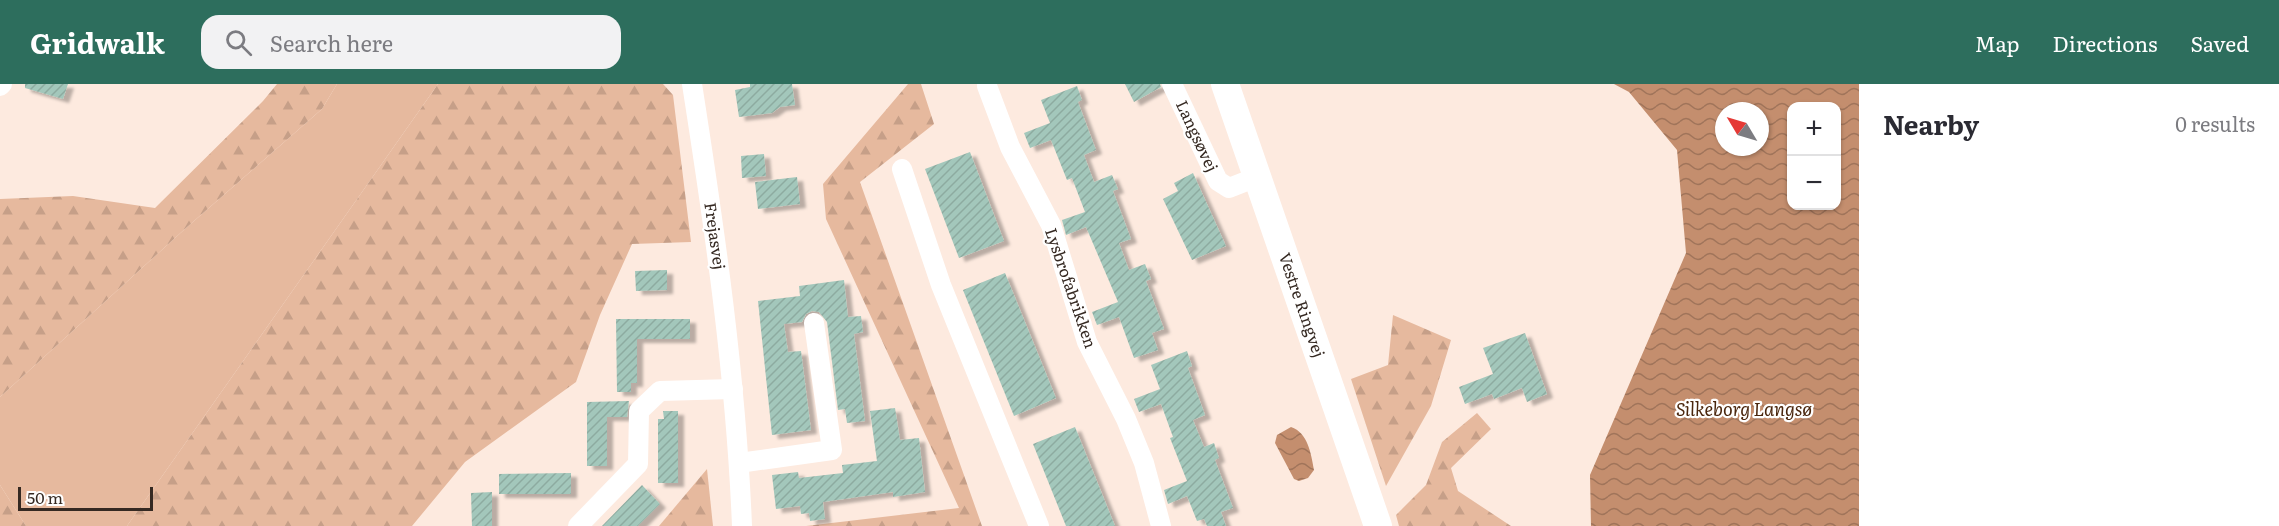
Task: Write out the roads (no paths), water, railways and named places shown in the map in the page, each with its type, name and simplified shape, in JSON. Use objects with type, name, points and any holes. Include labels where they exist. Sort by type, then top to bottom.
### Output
[{"type":"main road","name":"Vestre Ringvej","points":[[1225,84],[1378,526]]},
{"type":"street","name":"Frejasvej","points":[[692,84],[720,265],[733,389],[742,526]]},
{"type":"street","name":"Langsøvej","points":[[1172,84],[1218,182],[1229,188],[1257,177]]},
{"type":"street","name":"Lysbrofabrikken","points":[[987,86],[1010,147],[1051,225],[1087,342],[1126,419],[1144,463],[1161,526]]},
{"type":"street","points":[[902,169],[941,285],[1039,526]]},
{"type":"street","points":[[739,464],[832,450],[814,323]]},
{"type":"street","points":[[578,526],[638,464],[639,411],[660,391],[733,389]]},
{"type":"water","name":"Silkeborg Langsø","points":[[1614,84],[1859,84],[1859,526],[1591,526],[1590,475],[1686,253],[1677,150],[1629,92]]},
{"type":"water","points":[[1291,427],[1305,439],[1314,470],[1308,478],[1299,481],[1294,479],[1275,443],[1277,435]]}]
